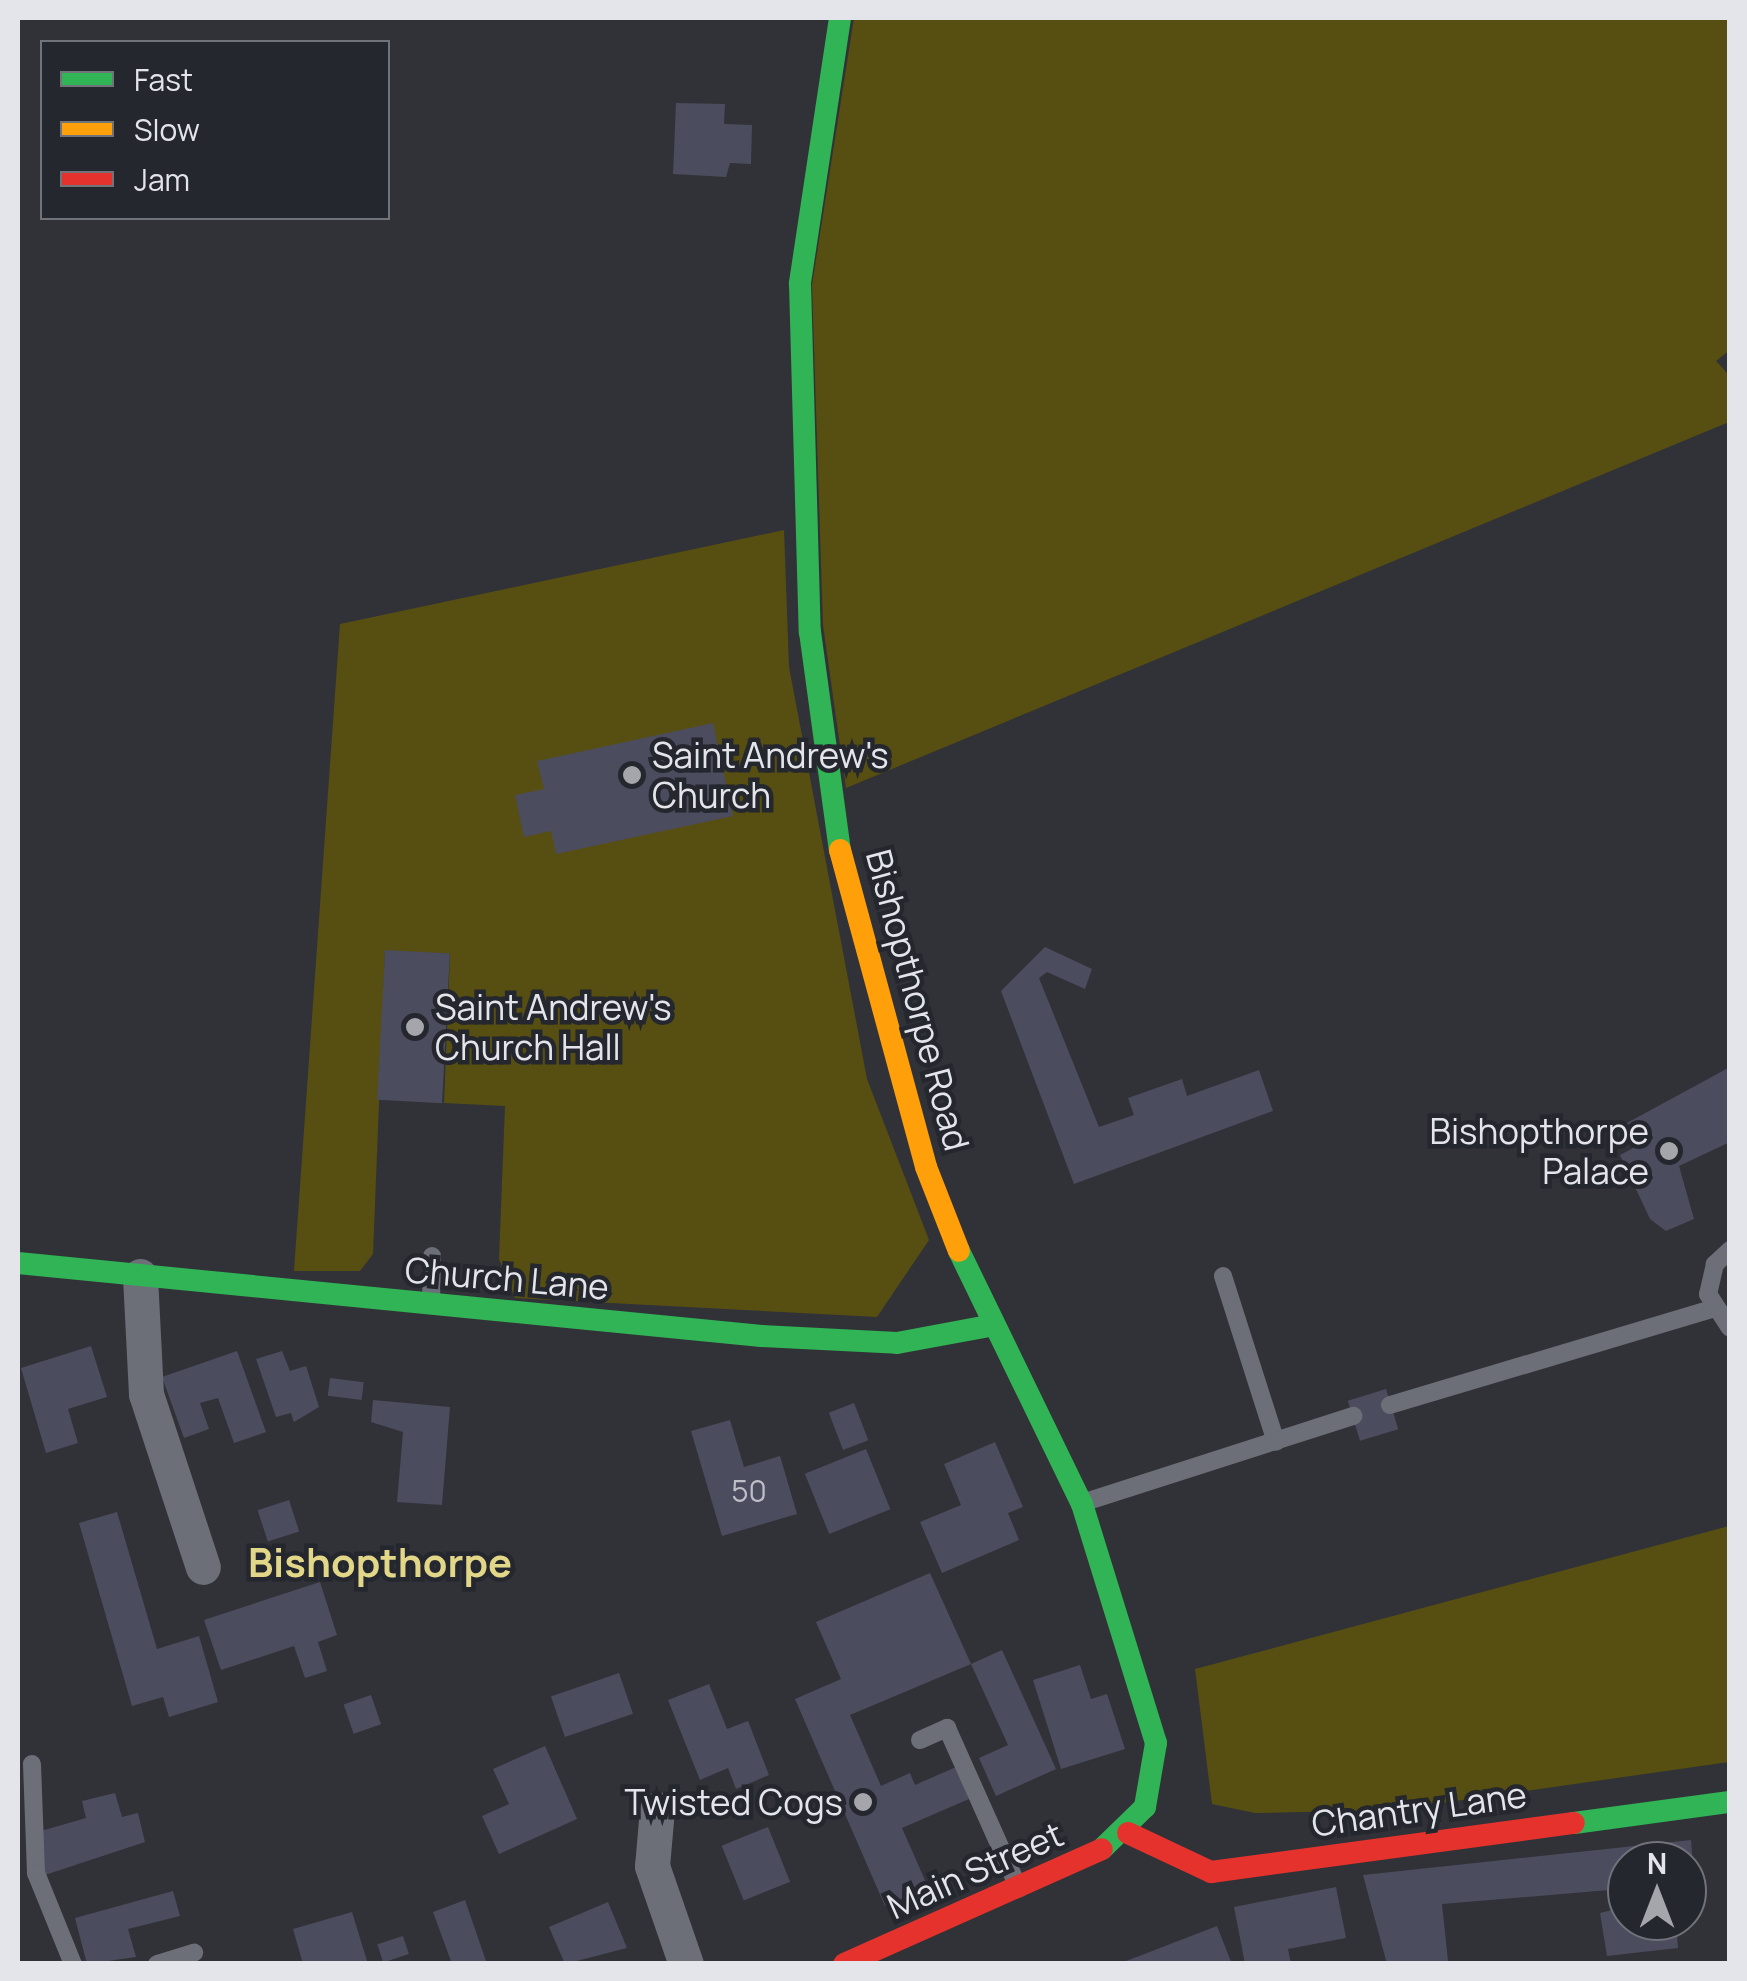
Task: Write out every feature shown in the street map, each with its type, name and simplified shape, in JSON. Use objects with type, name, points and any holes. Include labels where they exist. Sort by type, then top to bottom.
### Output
[{"type":"street","name":"Bishopthorpe Road","points":[[840,18],[800,284],[810,632],[824,760],[896,1071],[989,1326],[1082,1504],[1156,1743],[1156,1777],[1128,1833]]},
{"type":"street","name":"Church Lane","points":[[18,1263],[430,1307],[897,1344],[989,1326]]},
{"type":"street","points":[[140,1276],[146,1394],[204,1568]]},
{"type":"street","name":"Chantry Lane","points":[[1128,1833],[1211,1872],[1730,1802]]},
{"type":"street","points":[[657,1810],[652,1866],[686,1964]]},
{"type":"street","name":"Main Street","points":[[844,1964],[936,1938],[1128,1833]]},
{"type":"lane","points":[[1730,1250],[1709,1279],[1712,1309],[1730,1328]]},
{"type":"lane","points":[[430,1307],[432,1256]]},
{"type":"lane","points":[[1223,1276],[1276,1442]]},
{"type":"lane","points":[[1390,1405],[1712,1309]]},
{"type":"lane","points":[[1082,1504],[1353,1416]]},
{"type":"lane","points":[[920,1740],[946,1728],[1019,1890]]},
{"type":"lane","points":[[32,1764],[36,1873],[73,1964]]},
{"type":"lane","points":[[157,1964],[194,1953]]},
{"type":"shaded area","points":[[854,18],[1729,18],[1730,350],[1716,361],[1729,375],[1729,422],[846,788],[823,625],[812,285]]},
{"type":"shaded area","points":[[784,530],[789,667],[867,1079],[929,1240],[877,1317],[515,1298],[499,1259],[505,1106],[444,1103],[450,954],[385,951],[373,1254],[360,1271],[294,1271],[340,624]]},
{"type":"shaded area","points":[[1729,1526],[1729,1762],[1392,1810],[1255,1813],[1212,1804],[1195,1669]]},
{"type":"building","points":[[676,103],[725,104],[724,124],[752,125],[751,164],[730,163],[726,177],[673,174]]},
{"type":"building","name":"Saint Andrew's Church","points":[[713,723],[733,816],[556,854],[551,831],[524,837],[515,795],[544,789],[537,761]]},
{"type":"building","points":[[1045,947],[1092,969],[1085,989],[1047,972],[1039,978],[1099,1127],[1134,1115],[1128,1098],[1182,1079],[1187,1096],[1259,1070],[1273,1111],[1074,1184],[1001,991]]},
{"type":"building","name":"Saint Andrew's Church Hall","points":[[385,950],[450,953],[442,1103],[377,1100]]},
{"type":"building","name":"Bishopthorpe Palace","points":[[1730,1067],[1730,1142],[1679,1166],[1694,1219],[1666,1231],[1650,1219],[1620,1155],[1635,1147],[1625,1124]]},
{"type":"building","points":[[91,1346],[107,1397],[68,1409],[78,1443],[46,1453],[21,1368]]},
{"type":"building","points":[[237,1351],[266,1432],[234,1443],[218,1398],[200,1403],[209,1429],[184,1438],[162,1377]]},
{"type":"building","points":[[282,1351],[290,1371],[306,1366],[319,1407],[294,1422],[291,1413],[276,1417],[256,1359]]},
{"type":"building","points":[[330,1378],[364,1382],[362,1400],[328,1396]]},
{"type":"building","points":[[1386,1389],[1398,1429],[1360,1441],[1348,1401]]},
{"type":"building","points":[[373,1400],[450,1407],[442,1505],[397,1502],[403,1432],[371,1422]]},
{"type":"building","points":[[854,1403],[868,1440],[843,1450],[829,1413]]},
{"type":"building","points":[[730,1420],[744,1467],[780,1456],[797,1514],[722,1536],[691,1431]]},
{"type":"building","points":[[995,1442],[1023,1507],[1008,1513],[1019,1540],[942,1573],[920,1522],[961,1505],[944,1464]]},
{"type":"building","points":[[866,1449],[890,1509],[829,1534],[805,1474]]},
{"type":"building","points":[[289,1500],[299,1531],[268,1542],[258,1510]]},
{"type":"building","points":[[117,1512],[157,1649],[199,1636],[218,1702],[169,1717],[163,1697],[132,1706],[79,1523]]},
{"type":"building","points":[[930,1573],[971,1664],[850,1715],[881,1786],[910,1773],[915,1785],[956,1767],[969,1799],[902,1828],[928,1887],[885,1906],[795,1699],[841,1679],[816,1622]]},
{"type":"building","points":[[320,1582],[337,1635],[318,1642],[327,1671],[305,1678],[294,1646],[221,1670],[204,1620]]},
{"type":"building","points":[[1002,1650],[1056,1769],[996,1796],[979,1758],[1008,1745],[971,1664]]},
{"type":"building","points":[[1080,1665],[1091,1699],[1107,1694],[1125,1749],[1061,1769],[1033,1680]]},
{"type":"building","points":[[619,1673],[633,1714],[565,1737],[551,1696]]},
{"type":"building","points":[[709,1684],[727,1729],[748,1721],[769,1775],[736,1789],[728,1768],[700,1780],[668,1700]]},
{"type":"building","points":[[371,1695],[381,1724],[354,1734],[344,1704]]},
{"type":"building","points":[[545,1746],[577,1819],[499,1854],[482,1816],[509,1804],[493,1769]]},
{"type":"building","points":[[115,1793],[122,1817],[138,1813],[145,1842],[45,1875],[34,1833],[86,1818],[82,1801]]},
{"type":"building","points":[[768,1827],[790,1882],[744,1900],[722,1846]]},
{"type":"building","points":[[1607,1849],[1607,1890],[1442,1904],[1448,1961],[1387,1964],[1363,1875]]},
{"type":"building","points":[[1336,1887],[1346,1938],[1288,1949],[1291,1964],[1245,1964],[1234,1907]]},
{"type":"building","points":[[173,1891],[180,1916],[128,1929],[136,1957],[87,1964],[75,1918]]},
{"type":"building","points":[[465,1900],[487,1964],[452,1964],[433,1912]]},
{"type":"building","points":[[608,1902],[627,1948],[565,1964],[549,1927]]},
{"type":"building","points":[[1607,1911],[1607,1941],[1677,1941],[1678,1948],[1607,1956],[1600,1913]]},
{"type":"building","points":[[352,1912],[368,1964],[303,1964],[293,1929]]},
{"type":"building","points":[[1217,1926],[1232,1964],[1121,1964],[1121,1963]]},
{"type":"building","points":[[403,1936],[409,1954],[383,1962],[377,1944]]},
{"type":"traffic: fast","points":[[840,18],[800,284],[810,632],[840,850]]},
{"type":"traffic: fast","points":[[959,1251],[1082,1504],[1156,1743],[1145,1807],[1102,1849]]},
{"type":"traffic: fast","points":[[18,1263],[761,1336],[897,1343],[989,1326]]},
{"type":"traffic: fast","points":[[1574,1823],[1730,1802]]},
{"type":"traffic: slow","points":[[840,850],[926,1167],[959,1251]]},
{"type":"traffic: jam","points":[[1128,1833],[1211,1872],[1574,1823]]},
{"type":"traffic: jam","points":[[844,1964],[1102,1849]]},
{"type":"place","name":"Saint Andrew's Church","points":[[632,775]]},
{"type":"place","name":"Saint Andrew's Church Hall","points":[[415,1027]]},
{"type":"place","name":"Bishopthorpe Palace","points":[[1669,1151]]},
{"type":"place","name":"Twisted Cogs","points":[[863,1802]]},
{"type":"district","name":"Bishopthorpe","points":[[380,1562]]}]
